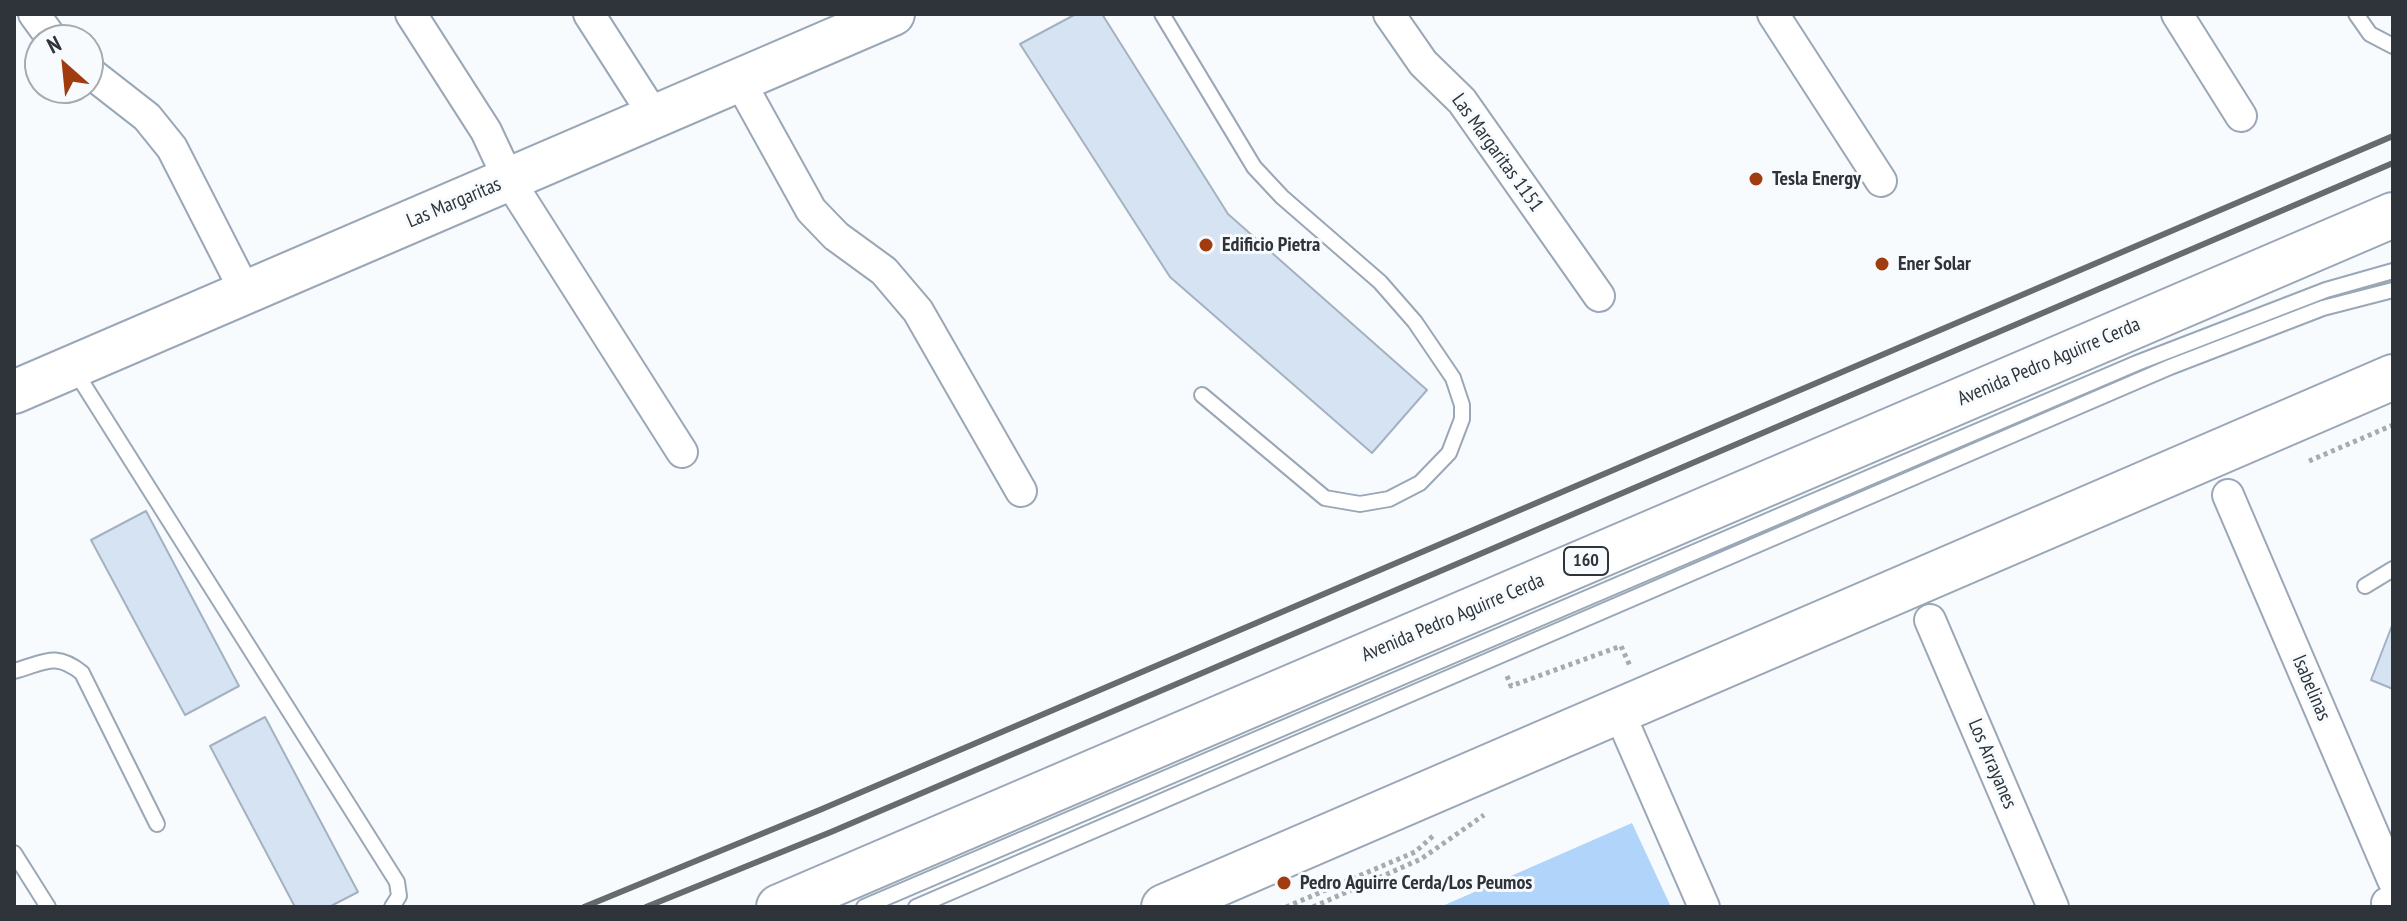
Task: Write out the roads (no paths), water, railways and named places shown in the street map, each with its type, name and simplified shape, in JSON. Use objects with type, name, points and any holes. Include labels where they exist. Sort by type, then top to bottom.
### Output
[{"type":"highway","name":"Avenida Pedro Aguirre Cerda","points":[[779,907],[2393,215]]},
{"type":"highway","points":[[1164,907],[1636,717],[2393,377]]},
{"type":"street","points":[[411,14],[486,131],[509,180],[682,452]]},
{"type":"street","points":[[589,14],[655,117]]},
{"type":"street","name":"Las Margaritas","points":[[14,392],[893,14]]},
{"type":"street","name":"Las Margaritas 1151","points":[[1389,14],[1423,63],[1462,101],[1599,296]]},
{"type":"street","points":[[1773,14],[1881,181]]},
{"type":"street","points":[[2177,14],[2241,116]]},
{"type":"street","points":[[739,80],[811,210],[836,236],[884,271],[918,311],[1021,491]]},
{"type":"street","points":[[104,83],[147,117],[166,139],[246,293]]},
{"type":"street","name":"Isabelinas","points":[[2228,495],[2393,880]]},
{"type":"street","name":"Los Arrayanes","points":[[1930,620],[2053,907]]},
{"type":"street","points":[[1636,717],[1704,907]]},
{"type":"street","points":[[2389,907],[2387,903],[2393,900]]},
{"type":"lane","points":[[1162,14],[1254,167],[1282,197],[1370,273],[1415,322],[1453,378],[1462,405],[1462,419],[1449,453],[1420,483],[1389,499],[1360,504],[1325,498],[1202,395]]},
{"type":"lane","points":[[2356,14],[2370,34],[2393,46]]},
{"type":"lane","points":[[864,907],[2137,363],[2312,295],[2393,271]]},
{"type":"lane","points":[[916,907],[2226,344],[2323,308],[2393,290]]},
{"type":"lane","points":[[72,367],[393,876],[399,889],[392,907]]},
{"type":"lane","points":[[2365,586],[2393,569]]},
{"type":"lane","points":[[14,671],[48,660],[68,661],[82,673],[157,824]]},
{"type":"lane","points":[[14,853],[48,907]]},
{"type":"railway","points":[[584,907],[822,809],[2393,136]]},
{"type":"railway","points":[[646,907],[831,832],[2393,163]]},
{"type":"place","name":"Tesla Energy","points":[[1756,179]]},
{"type":"place","name":"Edificio Pietra","points":[[1206,245]]},
{"type":"place","name":"Ener Solar","points":[[1882,264]]},
{"type":"place","name":"Pedro Aguirre Cerda/Los Peumos","points":[[1284,883]]}]
